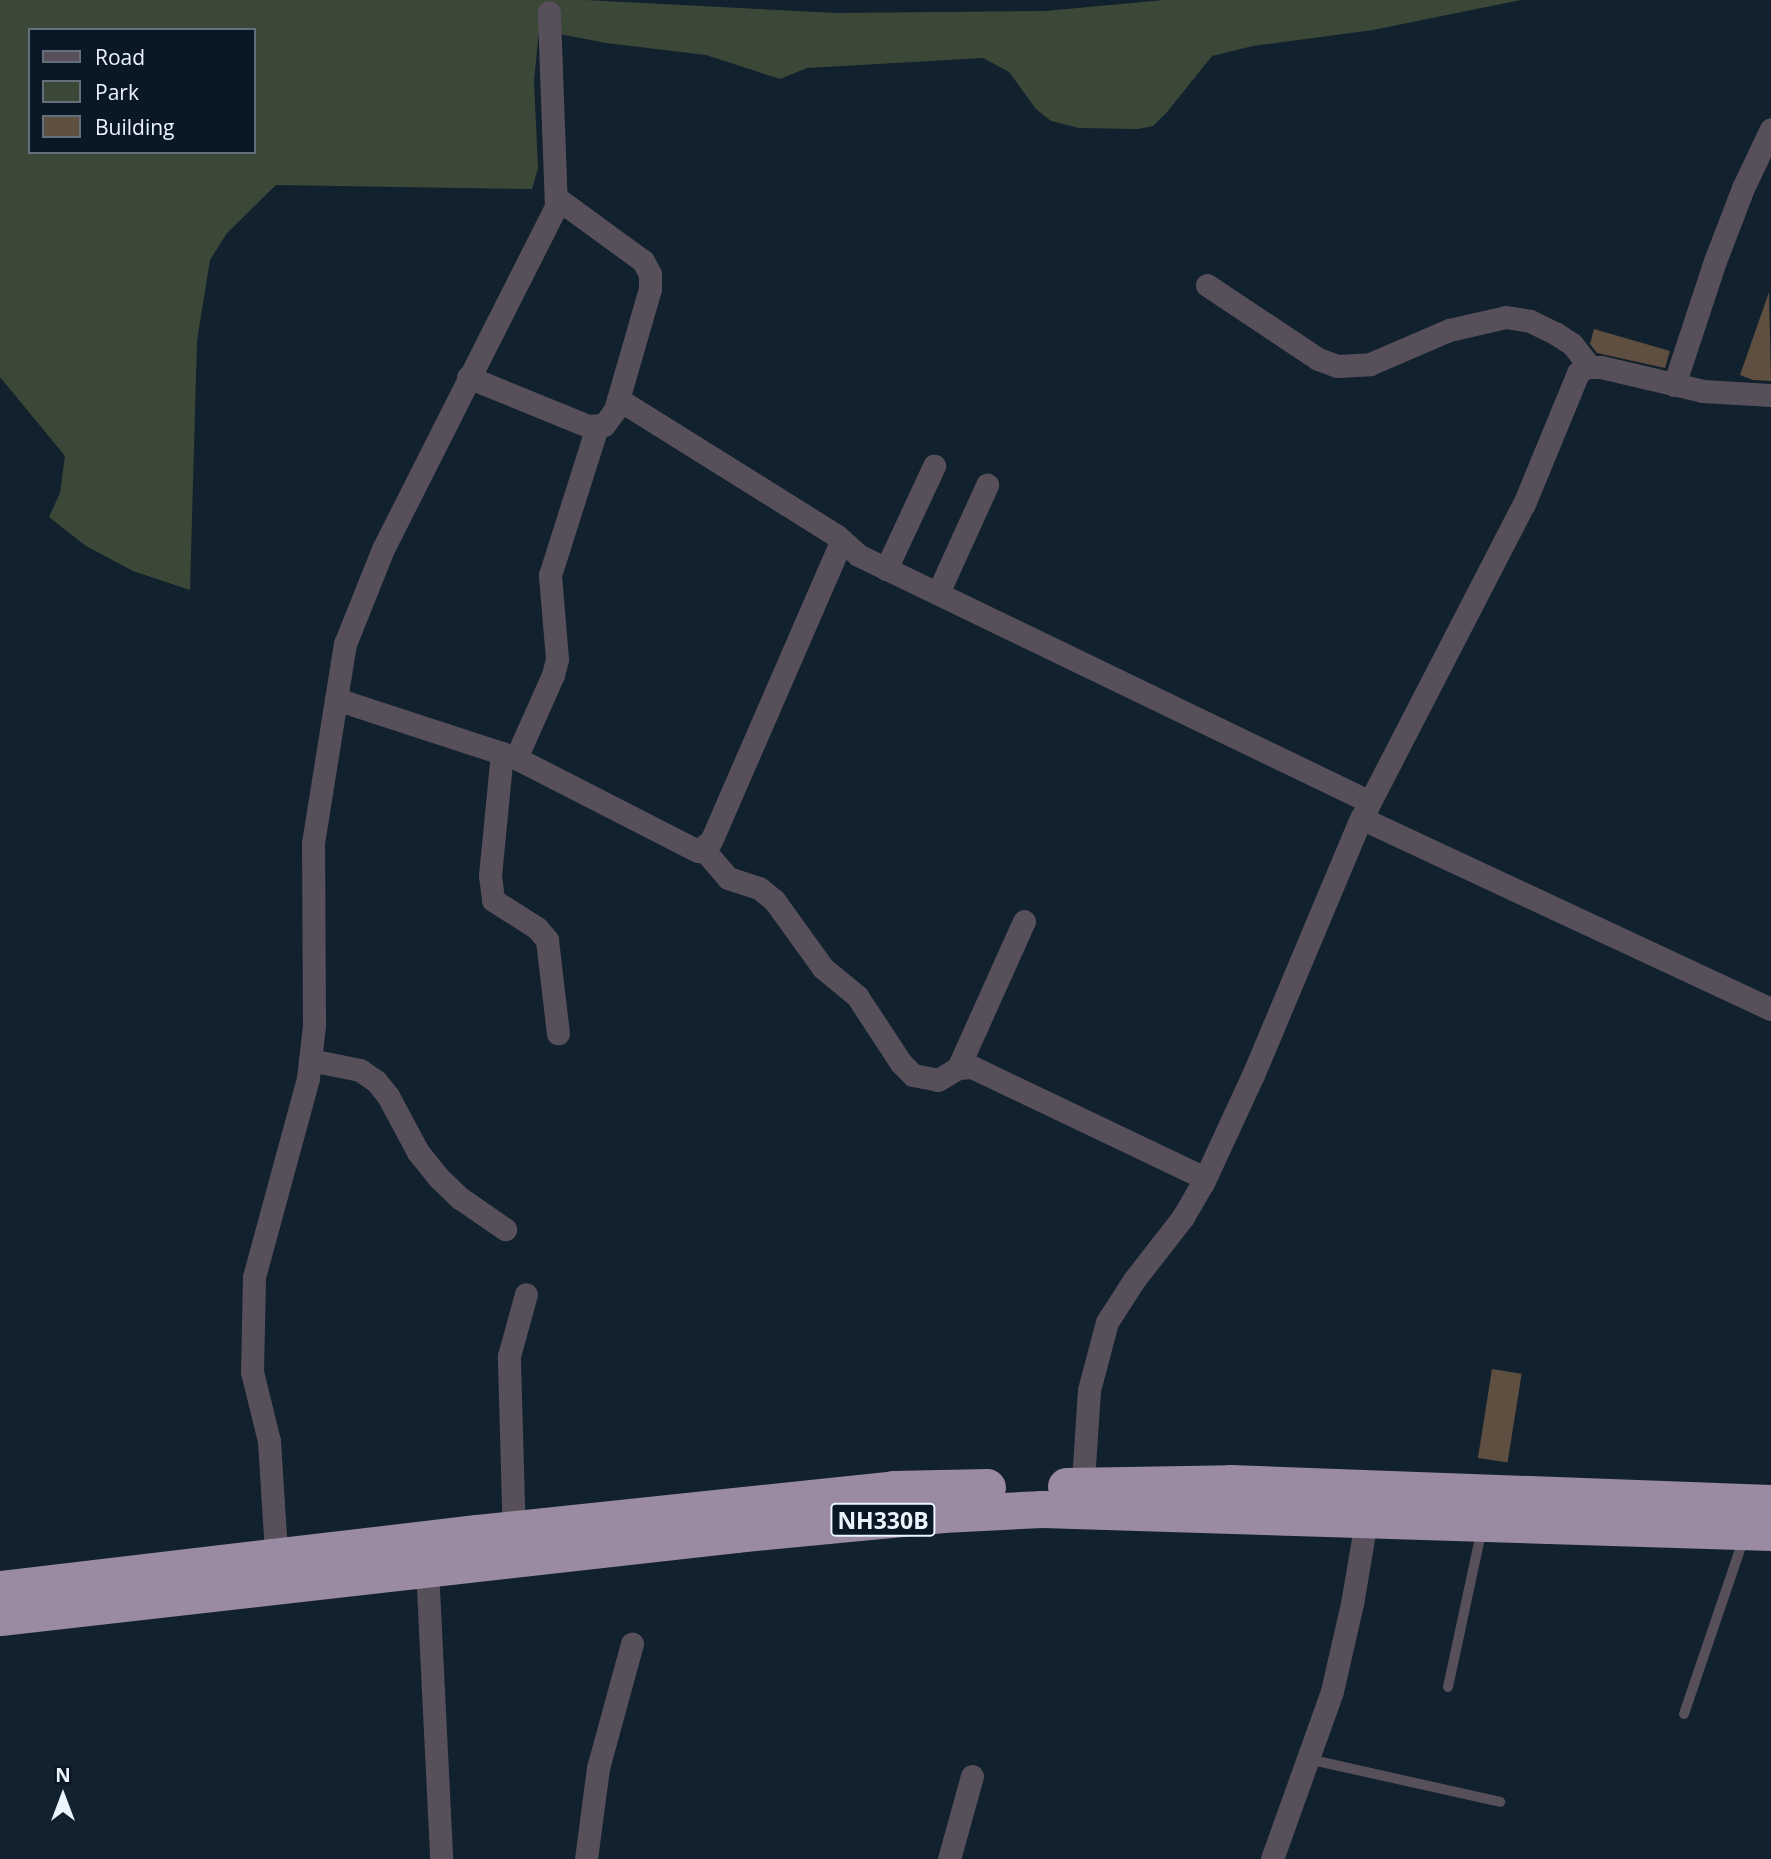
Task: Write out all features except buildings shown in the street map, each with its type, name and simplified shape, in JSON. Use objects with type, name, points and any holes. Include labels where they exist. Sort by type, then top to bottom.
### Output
[{"type":"highway","name":"NH330B","points":[[0,1617],[277,1571],[514,1544],[893,1489],[1082,1498],[1230,1483],[1483,1522],[1759,1531]]},
{"type":"highway","name":"NH330B","points":[[1368,1504],[1771,1503]]},
{"type":"highway","name":"NH330B","points":[[0,1588],[277,1571],[427,1568],[514,1544]]},
{"type":"street","points":[[277,1571],[269,1441],[252,1372],[254,1277],[308,1078],[314,1025],[313,843],[345,644],[374,572],[558,198],[549,12]]},
{"type":"street","points":[[1674,385],[1715,261],[1743,188],[1771,129]]},
{"type":"street","points":[[558,198],[643,261],[650,274],[650,289],[618,399],[610,420],[597,427],[550,575],[557,642],[555,667],[509,755],[490,875],[493,900],[537,928],[547,940],[558,1033]]},
{"type":"street","points":[[1208,285],[1318,359],[1337,366],[1370,364],[1449,330],[1506,317],[1530,321],[1555,333],[1572,344],[1590,367]]},
{"type":"street","points":[[1082,1498],[1089,1390],[1107,1322],[1134,1280],[1183,1217],[1205,1178],[1253,1074],[1366,810],[1524,504],[1578,373],[1590,367],[1703,391],[1771,395]]},
{"type":"street","points":[[468,377],[597,427]]},
{"type":"street","points":[[618,399],[842,540],[858,555],[1366,810],[1771,1009]]},
{"type":"street","points":[[886,569],[934,466]]},
{"type":"street","points":[[938,593],[987,485]]},
{"type":"street","points":[[336,699],[509,755],[692,850],[703,849],[711,841],[842,540]]},
{"type":"street","points":[[703,849],[728,878],[767,893],[823,968],[857,996],[901,1063],[913,1074],[938,1080],[958,1068],[972,1067],[1205,1178]]},
{"type":"street","points":[[958,1068],[1024,921]]},
{"type":"street","points":[[310,1059],[360,1070],[376,1081],[388,1096],[418,1152],[439,1178],[460,1198],[505,1229]]},
{"type":"street","points":[[514,1544],[509,1356],[526,1294]]},
{"type":"street","points":[[1272,1859],[1332,1690],[1352,1604],[1368,1504]]},
{"type":"street","points":[[427,1568],[441,1859]]},
{"type":"street","points":[[586,1859],[598,1768],[632,1644]]},
{"type":"street","points":[[949,1859],[972,1776]]},
{"type":"lane","points":[[1448,1687],[1483,1522]]},
{"type":"lane","points":[[1684,1714],[1759,1531]]},
{"type":"lane","points":[[1308,1759],[1500,1802]]},
{"type":"green space","points":[[0,0],[585,0],[836,13],[1045,11],[1164,0],[1521,0],[1373,30],[1253,46],[1212,56],[1153,126],[1138,129],[1079,128],[1051,121],[1036,109],[1009,72],[983,58],[807,68],[780,79],[706,55],[606,43],[539,30],[534,81],[538,168],[532,189],[276,185],[227,233],[210,260],[197,341],[190,590],[133,571],[86,546],[49,517],[60,493],[65,456],[0,377]]}]
